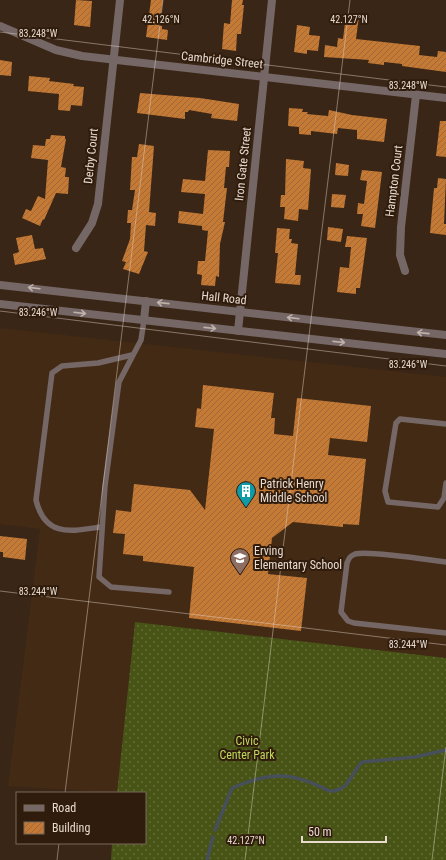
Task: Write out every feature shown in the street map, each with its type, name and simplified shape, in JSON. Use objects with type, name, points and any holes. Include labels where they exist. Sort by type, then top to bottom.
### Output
[{"type":"street","name":"Derby Court","points":[[76,248],[92,223],[98,204],[120,0]]},
{"type":"street","name":"Iron Gate Street","points":[[238,331],[272,0]]},
{"type":"street","name":"Cambridge Street","points":[[0,26],[56,50],[82,56],[446,98]]},
{"type":"street","name":"Hampton Court","points":[[405,271],[400,255],[401,227],[416,94]]},
{"type":"street","name":"Hall Road","points":[[0,284],[446,335]]},
{"type":"street","points":[[144,320],[146,301]]},
{"type":"street","points":[[0,304],[446,354]]},
{"type":"lane","points":[[144,320],[141,340],[119,382],[105,486],[99,577],[111,587],[169,592]]},
{"type":"lane","points":[[102,527],[68,531],[53,528],[39,513],[36,500],[52,373],[62,366],[98,363],[132,355]]},
{"type":"lane","points":[[446,424],[400,419],[396,423],[385,491],[388,502],[438,507],[444,498],[446,483]]},
{"type":"lane","points":[[446,562],[356,554],[350,557],[347,562],[341,612],[348,621],[354,623],[446,633]]},
{"type":"shaded area","name":"Erving Elementary School","points":[[0,328],[446,377],[446,658],[135,622],[117,792],[8,786],[40,529],[0,524]]},
{"type":"green space","name":"Civic Center Park","points":[[135,622],[446,658],[446,860],[111,860],[112,844],[146,844],[146,792],[117,792]]},
{"type":"building","points":[[76,0],[92,1],[90,27],[74,25]]},
{"type":"building","points":[[151,0],[163,0],[159,26],[162,26],[162,29],[168,30],[167,40],[146,37]]},
{"type":"building","points":[[232,0],[243,0],[242,5],[244,5],[241,34],[237,34],[236,51],[222,49],[224,23],[230,24]]},
{"type":"building","points":[[346,15],[359,16],[356,39],[420,46],[419,55],[437,57],[438,51],[446,52],[446,72],[402,66],[402,64],[384,62],[384,65],[368,63],[369,60],[324,57],[325,45],[337,47],[338,38],[343,39]]},
{"type":"building","points":[[297,25],[310,27],[309,35],[320,36],[318,51],[307,50],[307,54],[294,52]]},
{"type":"building","points":[[0,60],[12,62],[11,76],[0,75]]},
{"type":"building","points":[[29,76],[50,78],[49,81],[74,84],[73,86],[84,87],[82,106],[71,105],[70,111],[58,110],[59,94],[28,91]]},
{"type":"building","points":[[140,93],[200,98],[239,104],[237,121],[211,118],[212,114],[189,110],[188,112],[185,112],[185,119],[137,113]]},
{"type":"building","points":[[289,108],[303,109],[302,112],[308,112],[307,114],[328,116],[329,110],[352,115],[387,119],[384,142],[357,139],[357,130],[338,128],[337,134],[311,131],[311,135],[299,134],[299,127],[288,126]]},
{"type":"building","points":[[440,121],[446,121],[446,157],[436,156]]},
{"type":"building","points":[[51,135],[65,136],[66,139],[61,167],[66,168],[65,177],[69,177],[68,194],[56,193],[40,226],[22,218],[26,209],[31,211],[38,196],[45,199],[48,160],[31,158],[33,145],[45,146],[46,139],[50,139]]},
{"type":"building","points":[[139,144],[154,146],[149,212],[156,213],[155,226],[146,225],[144,251],[148,252],[139,274],[123,269],[126,262],[122,261],[130,239],[131,223],[127,223],[128,210],[132,210],[135,190],[130,190],[132,157],[137,157]]},
{"type":"building","points":[[208,150],[230,151],[229,167],[226,167],[224,188],[227,188],[223,222],[225,222],[220,244],[219,277],[216,276],[215,286],[201,285],[202,275],[197,274],[198,261],[205,261],[208,231],[202,230],[202,226],[178,223],[179,211],[203,214],[205,194],[181,192],[183,179],[205,181]]},
{"type":"building","points":[[286,159],[304,161],[303,168],[311,169],[308,210],[299,209],[298,221],[284,219],[285,207],[280,207],[281,195],[285,195]]},
{"type":"building","points":[[336,163],[349,165],[348,176],[335,175]]},
{"type":"building","points":[[362,170],[382,172],[375,228],[361,226],[363,214],[357,214],[358,203],[364,204],[367,181],[360,180]]},
{"type":"building","points":[[438,178],[446,179],[444,224],[446,224],[446,235],[430,233],[434,188],[437,188]]},
{"type":"building","points":[[332,194],[346,195],[344,208],[331,207]]},
{"type":"building","points":[[328,227],[343,229],[341,242],[327,240]]},
{"type":"building","points":[[277,228],[290,229],[289,239],[292,239],[291,243],[298,244],[295,275],[301,275],[300,285],[275,283],[278,253],[275,253]]},
{"type":"building","points":[[32,235],[35,249],[43,248],[46,259],[15,265],[13,254],[19,252],[16,238]]},
{"type":"building","points":[[347,236],[367,238],[360,288],[356,288],[356,294],[337,292],[340,267],[349,268],[351,247],[345,247]]},
{"type":"building","name":"Patrick Henry Middle School","points":[[203,385],[274,393],[271,418],[275,418],[274,434],[293,436],[297,398],[371,406],[367,442],[330,438],[328,455],[366,459],[359,525],[343,524],[343,527],[293,522],[272,538],[268,574],[307,578],[301,631],[189,618],[194,567],[143,561],[143,556],[123,554],[125,534],[113,533],[116,510],[131,512],[134,484],[190,490],[205,510],[214,429],[195,427],[197,408],[201,409]]},
{"type":"building","points":[[0,536],[27,539],[25,560],[3,557],[3,552],[0,552]]},
{"type":"waterway","points":[[215,830],[232,788],[246,783],[258,779],[280,776],[303,780],[329,791],[336,790],[341,788],[349,781],[362,762],[415,757],[446,750]]},
{"type":"waterway","points":[[207,860],[213,837]]},
{"type":"place","name":"Patrick Henry Middle School","points":[[246,508]]},
{"type":"place","name":"Erving Elementary School","points":[[240,575]]}]
